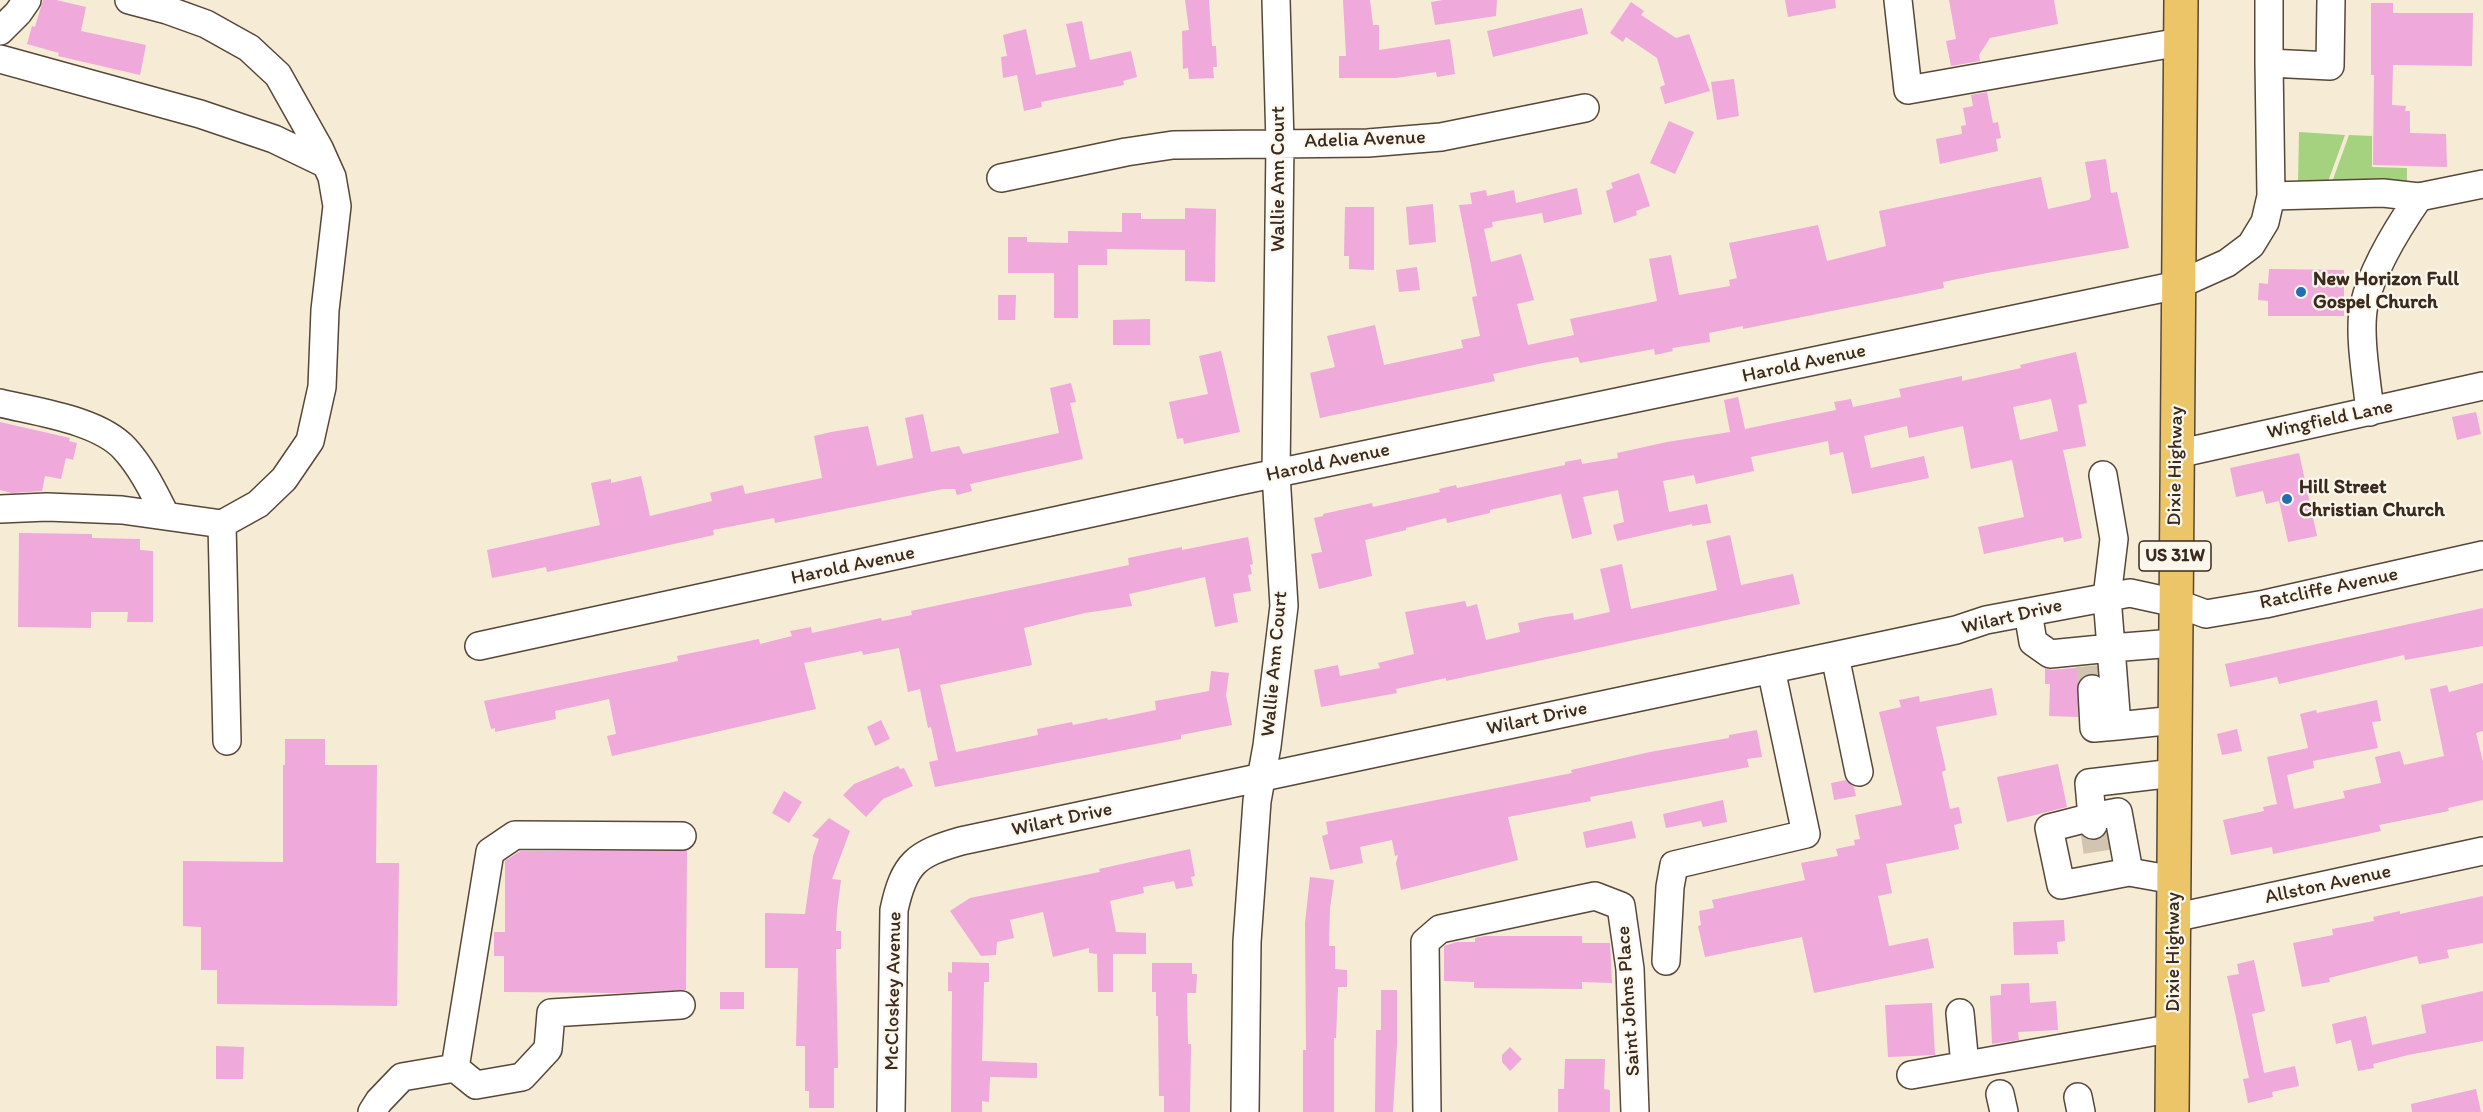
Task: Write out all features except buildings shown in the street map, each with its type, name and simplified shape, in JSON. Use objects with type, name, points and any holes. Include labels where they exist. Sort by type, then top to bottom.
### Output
[{"type":"main road","name":"Dixie Highway","points":[[2172,1112],[2181,0]]},
{"type":"street","points":[[0,31],[27,0]]},
{"type":"street","points":[[0,509],[46,507],[122,510],[222,524],[258,504],[284,479],[309,441],[322,387],[325,310],[337,206],[332,177],[278,75],[249,48],[206,24],[129,0]]},
{"type":"street","name":"Wallie Ann Court","points":[[1245,1112],[1247,942],[1261,777],[1284,606],[1276,474],[1280,143],[1276,0]]},
{"type":"street","points":[[1898,0],[1908,90],[2180,42]]},
{"type":"street","name":"Harold Avenue","points":[[480,646],[1276,474],[2178,285],[2227,263],[2251,245],[2265,222],[2271,196],[2269,0]]},
{"type":"street","points":[[2269,63],[2330,66],[2331,0]]},
{"type":"street","points":[[0,59],[200,114],[274,139],[326,164]]},
{"type":"street","name":"Adelia Avenue","points":[[1001,178],[1126,152],[1173,145],[1368,143],[1441,138],[1585,108]]},
{"type":"street","points":[[2271,196],[2383,194],[2419,197],[2483,184]]},
{"type":"street","points":[[2370,412],[2363,330],[2364,305],[2377,272],[2419,197]]},
{"type":"street","name":"Wingfield Lane","points":[[2177,454],[2483,386]]},
{"type":"street","points":[[0,403],[68,419],[102,432],[123,447],[141,470],[166,516]]},
{"type":"street","points":[[2103,475],[2114,539],[2107,597],[2095,663],[2094,728],[2175,720]]},
{"type":"street","points":[[222,524],[227,741]]},
{"type":"street","name":"Ratcliffe Avenue","points":[[2176,603],[2206,614],[2265,604],[2483,555]]},
{"type":"street","name":"Wilart Drive","points":[[906,871],[916,860],[934,849],[961,841],[1835,656],[2028,612],[2130,593],[2176,603]]},
{"type":"street","points":[[2028,612],[2033,642],[2050,654],[2095,663],[2174,643]]},
{"type":"street","points":[[1835,656],[1858,772]]},
{"type":"street","points":[[2095,663],[2117,726]]},
{"type":"street","points":[[1666,961],[1670,887],[1674,865],[1806,834],[1771,669]]},
{"type":"street","points":[[2093,821],[2089,783],[2174,773]]},
{"type":"street","points":[[2129,872],[2118,812],[2093,821],[2049,828],[2061,885],[2100,871],[2129,872],[2174,880]]},
{"type":"street","points":[[455,1068],[490,852],[515,835],[682,836]]},
{"type":"street","name":"Allston Avenue","points":[[2173,918],[2483,851]]},
{"type":"street","name":"McCloskey Avenue","points":[[891,1112],[894,910],[900,883],[906,871]]},
{"type":"street","name":"Saint Johns Place","points":[[1427,1112],[1425,942],[1440,929],[1595,896],[1621,906],[1630,969],[1635,1112]]},
{"type":"street","points":[[372,1112],[379,1101],[402,1077],[455,1068],[476,1085],[522,1077],[548,1049],[551,1013],[681,1005]]},
{"type":"street","points":[[1960,1013],[1965,1065]]},
{"type":"street","points":[[1911,1075],[2174,1028]]},
{"type":"green space","points":[[2299,132],[2345,135],[2326,187],[2298,184]]},
{"type":"green space","points":[[2349,135],[2372,136],[2372,167],[2407,168],[2407,184],[2331,185]]},
{"type":"tunnel","points":[[2090,666],[2092,689]]},
{"type":"tunnel","points":[[2093,825],[2099,865]]},
{"type":"place","name":"New Horizon Full Gospel Church","points":[[2301,292]]},
{"type":"place","name":"Hill Street Christian Church","points":[[2287,499]]}]
